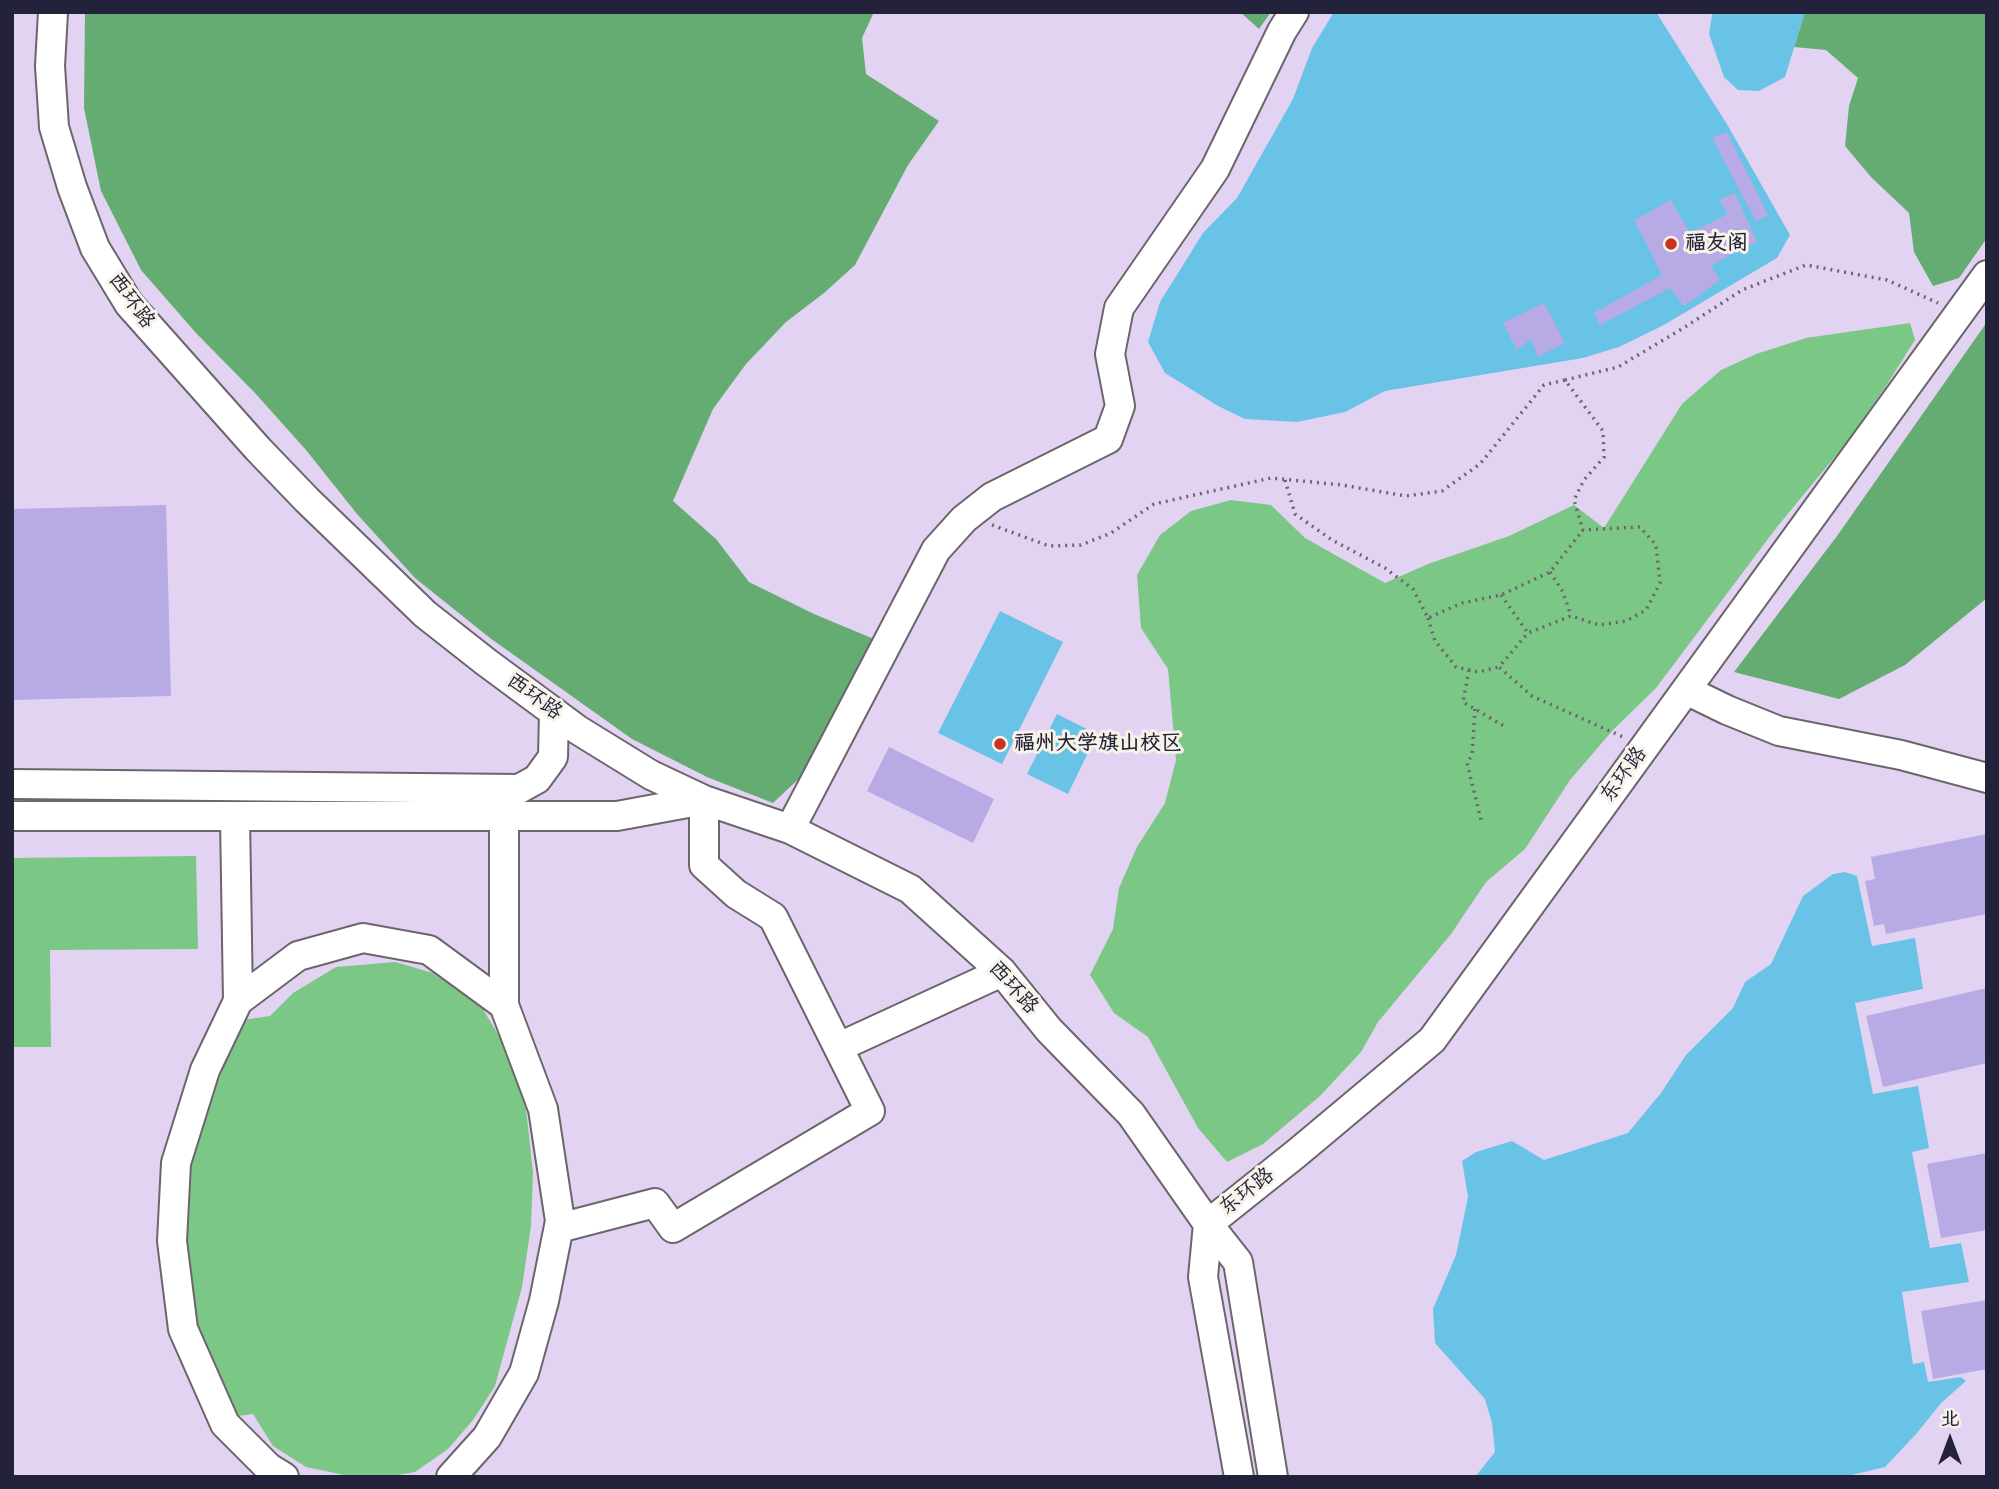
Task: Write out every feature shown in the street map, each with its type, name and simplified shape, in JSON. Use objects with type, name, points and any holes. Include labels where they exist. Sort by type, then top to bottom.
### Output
[{"type":"street","name":"西环路","points":[[53,12],[50,66],[54,127],[72,187],[95,248],[129,304],[258,449],[425,614],[486,662],[554,712],[651,775],[704,800],[790,829],[910,889],[1002,972],[1049,1030],[1131,1114],[1238,1262],[1273,1477]]},
{"type":"street","points":[[790,829],[936,551],[970,514],[992,497],[1108,439],[1120,406],[1110,354],[1119,308],[1215,169],[1282,31],[1294,12]]},
{"type":"street","name":"东环路","points":[[1208,1224],[1433,1040],[1987,275]]},
{"type":"street","points":[[1686,690],[1779,731],[1901,755],[1987,778]]},
{"type":"street","points":[[12,784],[519,789],[537,779],[553,757],[554,712]]},
{"type":"street","points":[[451,1477],[487,1437],[524,1373],[544,1301],[560,1221],[543,1109],[504,1005],[516,817],[528,785]]},
{"type":"street","points":[[175,786],[177,817]]},
{"type":"street","points":[[12,816],[617,816],[704,800],[704,865],[736,894],[773,917],[870,1111],[673,1228],[655,1203],[559,1228]]},
{"type":"street","points":[[235,817],[238,1001],[205,1070],[176,1163],[172,1241],[183,1329],[225,1424],[268,1467],[284,1477]]},
{"type":"street","points":[[238,1001],[298,956],[363,939],[429,950],[504,1005]]},
{"type":"street","points":[[839,1047],[1002,972]]},
{"type":"street","points":[[1208,1224],[1203,1277],[1239,1477]]},
{"type":"path","points":[[970,514],[1049,546],[1081,545],[1111,533],[1154,504],[1271,478],[1342,485],[1406,496],[1442,491],[1480,464],[1544,386],[1618,367],[1742,290],[1806,265],[1887,280],[1959,313]]},
{"type":"path","points":[[1565,380],[1603,431],[1604,457],[1584,480],[1574,500],[1583,530]]},
{"type":"path","points":[[1285,480],[1295,514],[1332,540],[1385,568],[1412,589],[1429,618],[1435,641],[1456,667],[1478,672],[1499,667],[1528,633],[1571,616],[1599,625],[1626,621],[1646,610],[1660,583],[1656,545],[1640,527],[1583,530],[1550,572],[1501,595],[1462,603],[1429,618]]},
{"type":"path","points":[[1550,572],[1563,592],[1571,616]]},
{"type":"path","points":[[1501,595],[1528,633]]},
{"type":"path","points":[[1499,667],[1532,696],[1644,747]]},
{"type":"path","points":[[1469,670],[1463,702],[1504,726]]},
{"type":"path","points":[[1475,709],[1472,755],[1467,763],[1481,820]]},
{"type":"shaded area","name":"福州大学旗山校区","points":[[12,12],[1987,12],[1987,1477],[12,1477]]},
{"type":"green space","points":[[85,12],[874,12],[862,38],[866,74],[939,121],[908,165],[855,265],[786,322],[746,364],[713,409],[673,501],[716,539],[749,582],[814,614],[874,639],[808,770],[773,803],[707,777],[632,739],[490,638],[415,578],[357,514],[306,450],[141,270],[101,191],[84,108]]},
{"type":"green space","points":[[1240,12],[1271,12],[1259,29]]},
{"type":"green space","points":[[1805,12],[1987,12],[1987,238],[1959,278],[1933,286],[1914,252],[1909,213],[1871,177],[1845,146],[1849,106],[1858,78],[1826,50],[1794,47]]},
{"type":"green space","points":[[1987,322],[1987,598],[1905,665],[1839,699],[1734,672],[1837,536]]},
{"type":"green space","points":[[1910,323],[1915,340],[1847,442],[1777,527],[1656,688],[1613,730],[1570,780],[1525,849],[1486,882],[1451,934],[1378,1022],[1361,1052],[1320,1096],[1263,1144],[1227,1162],[1198,1128],[1148,1037],[1114,1013],[1090,975],[1113,929],[1119,888],[1137,847],[1165,803],[1176,760],[1168,669],[1141,628],[1137,575],[1160,535],[1191,511],[1231,500],[1271,505],[1305,538],[1385,583],[1428,564],[1509,536],[1574,505],[1604,528],[1682,404],[1721,370],[1756,354],[1806,338]]},
{"type":"green space","points":[[196,856],[198,949],[50,950],[51,1047],[12,1047],[12,858]]},
{"type":"green space","points":[[395,962],[433,973],[481,1006],[514,1061],[526,1109],[533,1173],[531,1226],[522,1287],[495,1386],[473,1420],[448,1449],[415,1472],[385,1477],[354,1477],[306,1467],[273,1446],[253,1414],[231,1417],[191,1327],[180,1241],[187,1152],[236,1021],[270,1016],[293,993],[336,967]]},
{"type":"water","points":[[1334,12],[1656,12],[1728,126],[1790,235],[1777,258],[1662,326],[1619,347],[1583,358],[1385,391],[1345,412],[1297,422],[1245,419],[1218,406],[1165,373],[1148,342],[1160,302],[1203,233],[1237,198],[1293,99],[1312,48]]},
{"type":"water","points":[[1710,12],[1805,12],[1785,77],[1759,91],[1738,90],[1724,77],[1709,34],[1712,15]]},
{"type":"water","points":[[1000,611],[1063,642],[1002,764],[938,733]]},
{"type":"water","points":[[1057,714],[1097,734],[1068,794],[1027,774]]},
{"type":"water","points":[[1845,872],[1857,876],[1872,946],[1915,938],[1923,989],[1855,1003],[1873,1094],[1918,1086],[1929,1148],[1912,1152],[1930,1248],[1961,1243],[1969,1282],[1902,1292],[1913,1364],[1924,1362],[1928,1382],[1961,1377],[1966,1381],[1941,1403],[1885,1467],[1843,1477],[1475,1477],[1495,1452],[1492,1423],[1485,1399],[1435,1343],[1433,1309],[1456,1255],[1468,1197],[1462,1161],[1476,1152],[1512,1141],[1544,1160],[1628,1133],[1661,1093],[1686,1055],[1733,1008],[1745,982],[1771,964],[1803,896],[1833,874]]},
{"type":"building","points":[[1727,132],[1768,215],[1756,221],[1712,138]]},
{"type":"building","name":"福友阁","points":[[1735,193],[1757,242],[1749,246],[1737,228],[1732,231],[1740,249],[1711,266],[1720,280],[1684,306],[1670,288],[1600,325],[1594,313],[1662,275],[1634,220],[1671,200],[1690,233],[1728,214],[1719,200]]},
{"type":"building","points":[[1544,303],[1565,343],[1538,357],[1531,339],[1517,350],[1503,323]]},
{"type":"building","points":[[166,505],[171,696],[12,700],[12,509]]},
{"type":"building","points":[[889,747],[994,799],[973,843],[867,791]]},
{"type":"building","points":[[1987,834],[1987,914],[1886,934],[1884,924],[1874,926],[1865,881],[1875,879],[1871,857]]},
{"type":"building","points":[[1987,988],[1987,1063],[1883,1087],[1866,1016]]},
{"type":"building","points":[[1987,1153],[1987,1230],[1941,1238],[1927,1164]]},
{"type":"building","points":[[1987,1300],[1987,1369],[1933,1379],[1921,1311]]},
{"type":"place","name":"福友阁","points":[[1671,244]]},
{"type":"place","name":"福州大学旗山校区","points":[[1000,744]]}]
